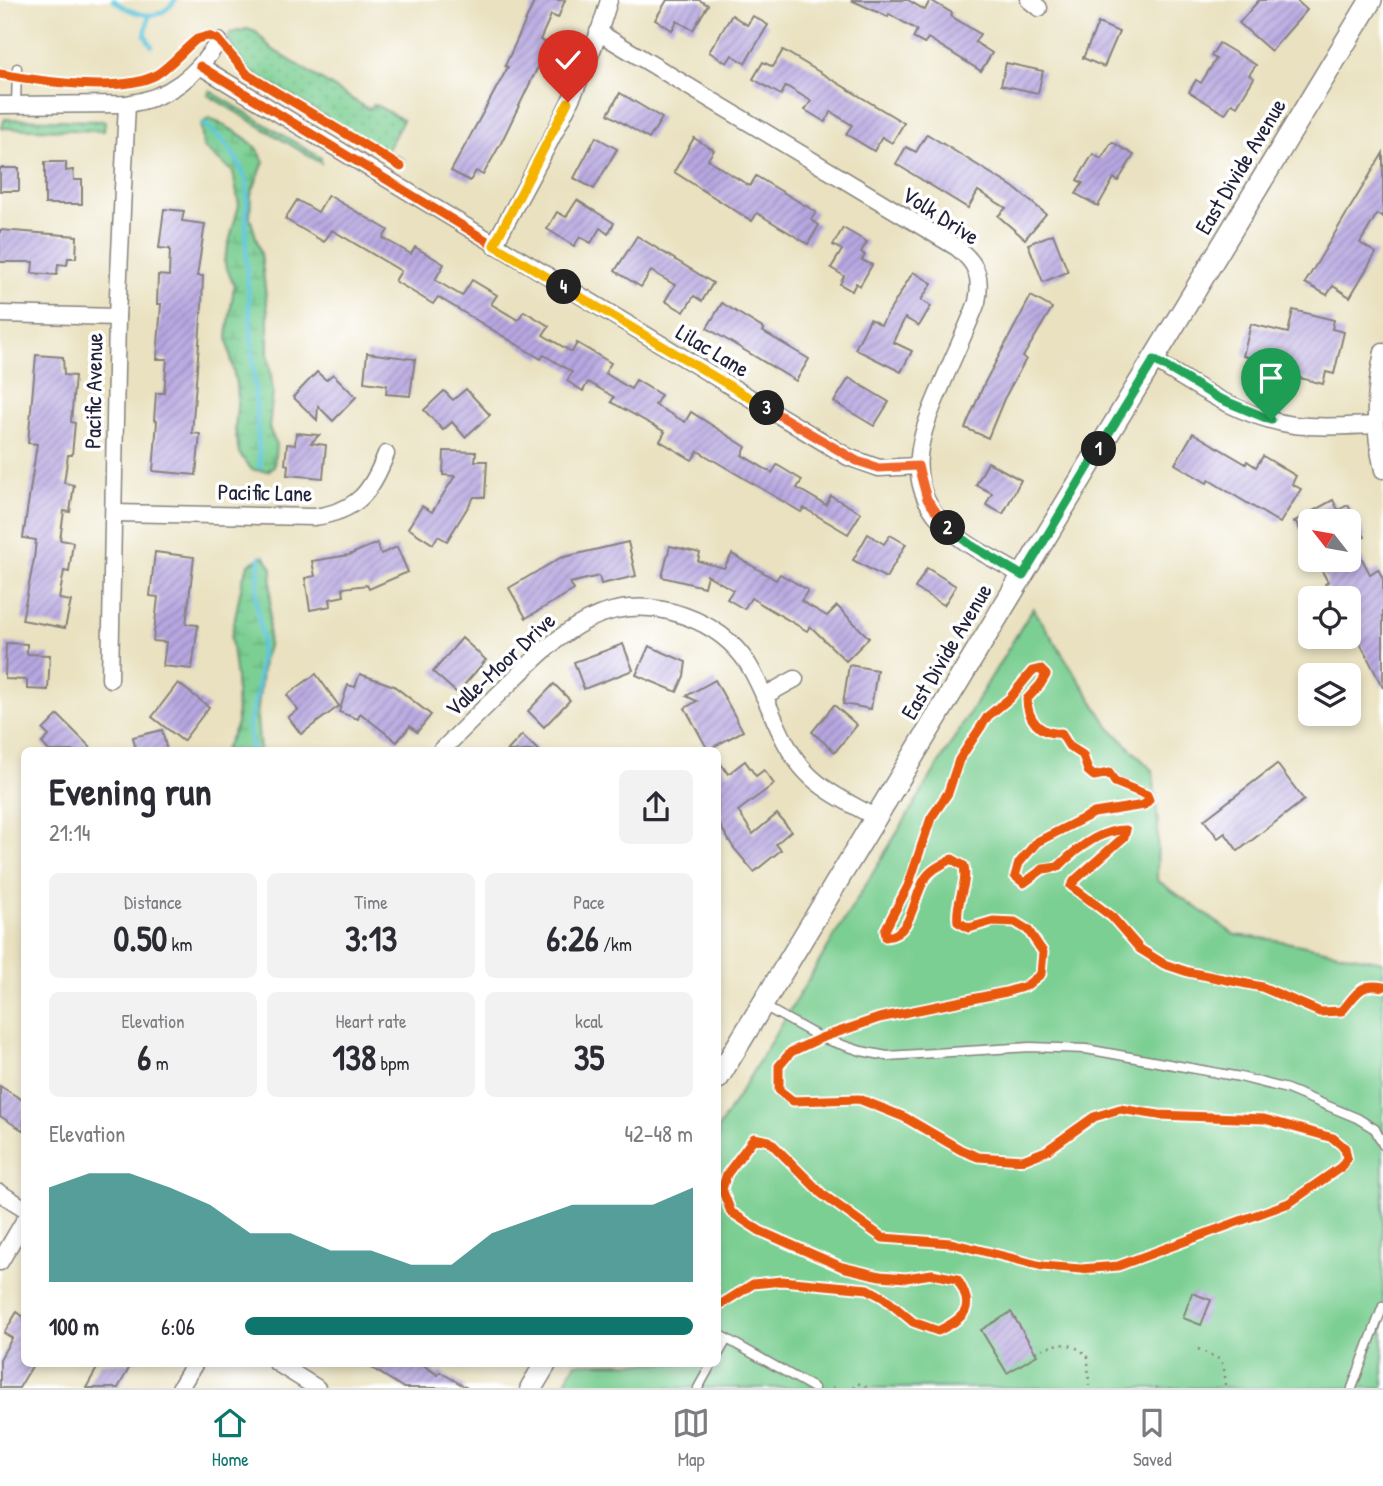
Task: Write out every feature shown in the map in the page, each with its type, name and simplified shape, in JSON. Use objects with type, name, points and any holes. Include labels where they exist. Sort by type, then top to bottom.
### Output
[{"type":"street","points":[[494,245],[568,102],[598,32],[608,0]]},
{"type":"street","name":"East Divide Avenue","points":[[721,1072],[1373,2]]},
{"type":"street","name":"Volk Drive","points":[[598,32],[956,247],[975,264],[979,276],[977,302],[924,425],[918,450],[918,466],[924,494],[941,521],[958,537],[1023,576]]},
{"type":"street","points":[[8,105],[127,104],[159,97],[189,78],[219,41]]},
{"type":"street","name":"Lilac Lane","points":[[200,66],[852,459],[879,468],[918,466]]},
{"type":"street","name":"Pacific Avenue","points":[[110,679],[117,317],[127,104]]},
{"type":"street","points":[[0,314],[117,317]]},
{"type":"street","points":[[1383,352],[1378,374],[1375,425],[1383,470]]},
{"type":"street","points":[[1154,360],[1218,398],[1271,420],[1317,427],[1375,425]]},
{"type":"street","name":"Pacific Lane","points":[[114,513],[314,517],[330,515],[346,510],[358,502],[370,488],[386,454]]},
{"type":"street","name":"Valle-Moor Drive","points":[[445,747],[557,638],[583,621],[615,611],[664,611],[694,620],[730,643],[740,653],[788,747],[805,772],[828,790],[876,818]]},
{"type":"street","points":[[764,696],[795,679]]},
{"type":"street","points":[[0,1193],[21,1206]]},
{"type":"street","points":[[0,1262],[21,1226]]},
{"type":"street","points":[[180,1388],[193,1367]]},
{"type":"street","points":[[283,1367],[317,1388]]},
{"type":"street","points":[[531,1388],[543,1367]]},
{"type":"lane","points":[[8,105],[17,68]]},
{"type":"lane","points":[[761,1005],[821,1038],[887,1056],[1007,1048],[1086,1049],[1240,1077],[1287,1089],[1357,1118],[1375,1129],[1383,1145]]},
{"type":"lane","points":[[1352,1388],[1383,1306]]},
{"type":"lane","points":[[721,1336],[811,1387]]},
{"type":"lane","points":[[721,1350],[727,1339]]},
{"type":"lane","points":[[698,1388],[710,1367]]},
{"type":"path","points":[[1036,1352],[1053,1343],[1080,1348],[1088,1357],[1089,1388]]},
{"type":"path","points":[[1198,1349],[1221,1360],[1225,1373],[1225,1388]]},
{"type":"path","points":[[854,1388],[857,1383],[870,1388]]},
{"type":"green space","points":[[247,29],[256,32],[272,49],[365,107],[370,109],[374,104],[403,120],[387,150],[404,160],[402,163],[247,69],[234,52],[228,37],[230,33]]},
{"type":"green space","points":[[210,91],[321,158],[321,163],[208,95]]},
{"type":"green space","points":[[209,118],[249,141],[264,162],[251,194],[250,217],[261,254],[268,314],[268,353],[273,392],[269,428],[276,444],[274,466],[268,471],[252,470],[239,453],[235,429],[238,395],[227,337],[234,286],[224,261],[239,205],[233,172],[203,147],[201,125]]},
{"type":"green space","points":[[5,119],[105,121],[104,131],[1,128]]},
{"type":"green space","points":[[264,556],[272,568],[268,646],[263,661],[257,718],[260,747],[226,747],[237,724],[236,679],[231,638],[243,578],[249,564]]},
{"type":"green space","points":[[1033,608],[1110,728],[1153,771],[1158,823],[1157,880],[1235,935],[1276,940],[1383,962],[1383,1388],[561,1388],[574,1367],[721,1367],[721,1124]]},
{"type":"building","points":[[535,0],[565,0],[558,18],[551,15],[540,40],[549,44],[501,143],[483,175],[476,171],[470,181],[451,171],[508,67],[505,66]]},
{"type":"building","points":[[667,0],[699,0],[708,5],[693,30],[677,21],[672,30],[655,20]]},
{"type":"building","points":[[851,0],[908,0],[925,10],[930,0],[980,34],[975,42],[992,53],[981,71],[928,38],[924,44],[913,38],[917,30],[889,14],[888,17]]},
{"type":"building","points":[[1259,0],[1296,0],[1307,10],[1271,51],[1239,23]]},
{"type":"building","points":[[732,15],[747,25],[753,16],[768,25],[745,63],[732,55],[727,63],[709,52]]},
{"type":"building","points":[[1098,23],[1119,32],[1104,67],[1083,58]]},
{"type":"building","points":[[1219,43],[1256,65],[1249,75],[1254,78],[1237,106],[1232,103],[1225,114],[1189,92],[1196,80],[1201,83],[1216,59],[1211,56]]},
{"type":"building","points":[[783,50],[904,123],[892,143],[882,137],[874,151],[846,134],[852,125],[831,112],[825,122],[805,110],[811,101],[786,86],[781,95],[753,79],[763,62],[773,67]]},
{"type":"building","points":[[1006,63],[1043,71],[1038,93],[1001,85]]},
{"type":"building","points":[[620,93],[662,118],[649,139],[608,114]]},
{"type":"building","points":[[927,134],[1013,187],[1046,214],[1025,239],[998,216],[1006,208],[978,191],[968,208],[896,164],[906,147],[916,152]]},
{"type":"building","points":[[596,137],[617,149],[594,189],[574,178]]},
{"type":"building","points":[[694,138],[714,150],[708,159],[750,186],[756,176],[816,212],[811,220],[819,225],[808,244],[757,213],[752,221],[674,172]]},
{"type":"building","points":[[1112,142],[1134,155],[1118,181],[1114,178],[1098,206],[1076,194],[1083,183],[1077,180],[1093,154],[1101,159]]},
{"type":"building","points":[[1383,153],[1383,217],[1377,214],[1360,243],[1376,253],[1350,297],[1333,286],[1327,295],[1305,283]]},
{"type":"building","points":[[45,162],[66,162],[66,171],[73,170],[74,180],[82,180],[82,204],[45,204]]},
{"type":"building","points":[[0,168],[19,168],[19,191],[0,191]]},
{"type":"building","points":[[328,195],[388,230],[383,238],[411,254],[415,247],[444,264],[435,280],[462,296],[472,280],[497,295],[491,304],[518,320],[524,311],[549,326],[543,335],[572,352],[577,343],[611,363],[605,373],[631,389],[636,380],[661,395],[655,405],[685,422],[691,412],[746,447],[742,455],[772,473],[777,465],[802,480],[797,488],[826,505],[831,496],[861,513],[848,534],[804,508],[801,512],[698,451],[692,460],[660,441],[665,432],[611,402],[614,397],[588,382],[583,391],[567,381],[572,372],[544,355],[541,359],[438,297],[433,304],[395,281],[401,271],[332,230],[324,242],[285,219],[297,200],[318,212]]},
{"type":"building","points":[[577,200],[614,223],[608,234],[600,228],[591,243],[580,237],[574,246],[547,229],[557,212],[566,217]]},
{"type":"building","points":[[164,209],[184,211],[182,221],[205,224],[197,276],[203,276],[192,433],[200,434],[196,475],[153,471],[156,393],[164,393],[167,359],[157,359],[161,304],[157,304],[158,275],[169,276],[170,249],[159,248]]},
{"type":"building","points":[[843,228],[867,242],[861,252],[865,255],[862,260],[872,265],[860,286],[856,283],[852,291],[840,284],[844,276],[831,268],[842,250],[833,245]]},
{"type":"building","points":[[0,230],[77,236],[76,258],[68,258],[67,265],[58,264],[57,275],[32,273],[33,262],[0,262]]},
{"type":"building","points":[[1053,234],[1068,272],[1043,282],[1028,244]]},
{"type":"building","points":[[637,236],[713,283],[702,301],[694,296],[684,312],[665,301],[675,285],[651,271],[641,287],[615,271]]},
{"type":"building","points":[[913,272],[932,283],[921,300],[931,306],[919,326],[905,318],[893,342],[912,351],[901,372],[855,349],[870,319],[881,325]]},
{"type":"building","points":[[1031,296],[1052,308],[1023,357],[1026,359],[1004,399],[988,438],[965,428],[985,382]]},
{"type":"building","points":[[722,303],[809,359],[796,381],[707,328]]},
{"type":"building","points":[[1293,310],[1334,320],[1332,329],[1344,332],[1334,374],[1326,372],[1323,384],[1281,373],[1283,366],[1243,356],[1251,324],[1288,333]]},
{"type":"building","points":[[367,353],[415,359],[410,396],[386,394],[387,385],[364,382]]},
{"type":"building","points":[[36,355],[63,357],[64,375],[75,376],[71,422],[75,423],[72,455],[68,455],[64,483],[74,485],[70,512],[64,511],[60,540],[73,542],[69,572],[64,571],[59,599],[71,601],[65,628],[22,620],[36,540],[23,538],[37,444],[28,443]]},
{"type":"building","points":[[317,372],[326,380],[333,374],[356,397],[333,421],[318,406],[317,420],[293,397]]},
{"type":"building","points":[[849,378],[889,402],[874,426],[834,402]]},
{"type":"building","points":[[466,389],[490,415],[465,437],[452,422],[443,430],[424,410],[444,391],[453,400]]},
{"type":"building","points":[[296,433],[319,435],[311,443],[326,445],[323,478],[287,475],[287,444],[295,445]]},
{"type":"building","points":[[1193,433],[1246,464],[1247,461],[1256,467],[1263,456],[1296,476],[1292,484],[1301,489],[1280,523],[1209,480],[1207,483],[1175,464]]},
{"type":"building","points":[[444,451],[476,452],[475,461],[487,461],[485,497],[474,497],[447,541],[438,536],[433,544],[408,528],[422,506],[432,512],[455,476],[443,475]]},
{"type":"building","points":[[988,462],[1021,480],[1003,514],[986,505],[992,493],[976,485]]},
{"type":"building","points":[[1333,500],[1338,509],[1317,509]]},
{"type":"building","points":[[868,534],[884,544],[890,535],[906,544],[886,578],[853,560]]},
{"type":"building","points":[[628,542],[636,576],[601,584],[599,576],[570,583],[574,590],[526,618],[509,588],[560,558]]},
{"type":"building","points":[[377,543],[381,554],[397,547],[408,572],[369,589],[367,585],[343,588],[344,596],[330,599],[331,606],[310,610],[305,578],[315,576],[312,561],[349,555]]},
{"type":"building","points":[[670,546],[700,553],[698,561],[724,568],[732,554],[776,580],[780,574],[808,590],[801,601],[827,616],[837,606],[869,638],[846,661],[810,626],[807,631],[751,598],[744,609],[727,599],[733,590],[707,575],[704,587],[662,577]]},
{"type":"building","points":[[155,552],[194,557],[186,624],[198,625],[192,669],[163,666],[166,642],[153,641],[158,597],[150,596]]},
{"type":"building","points":[[1362,559],[1370,574],[1378,569],[1383,579],[1383,688],[1361,645],[1361,586],[1326,586],[1328,582],[1323,572],[1362,572]]},
{"type":"building","points":[[927,568],[956,586],[944,605],[915,588]]},
{"type":"building","points":[[462,638],[486,660],[457,693],[433,672]]},
{"type":"building","points":[[6,643],[27,644],[27,654],[50,655],[48,690],[27,689],[27,680],[5,679]]},
{"type":"building","points":[[623,644],[633,670],[584,689],[574,662]]},
{"type":"building","points":[[649,646],[686,662],[684,676],[677,692],[636,675]]},
{"type":"building","points":[[849,665],[877,670],[871,709],[843,704]]},
{"type":"building","points":[[316,674],[339,706],[301,734],[288,717],[298,710],[287,695]]},
{"type":"building","points":[[360,674],[394,686],[431,715],[417,732],[410,726],[397,742],[360,713],[358,719],[339,712],[348,685],[355,687]]},
{"type":"building","points":[[715,680],[743,731],[714,747],[706,747],[685,708],[697,701],[686,696]]},
{"type":"building","points":[[178,683],[209,707],[183,741],[152,717]]},
{"type":"building","points":[[554,684],[570,700],[544,727],[528,711]]},
{"type":"building","points":[[834,705],[857,725],[835,752],[812,732]]},
{"type":"building","points":[[58,715],[90,747],[46,747],[42,743],[49,736],[43,730]]},
{"type":"building","points":[[162,730],[166,747],[135,747],[133,737]]},
{"type":"building","points":[[522,735],[535,747],[511,747]]},
{"type":"building","points":[[745,761],[756,776],[764,770],[774,784],[738,811],[753,834],[777,814],[791,831],[776,844],[781,850],[754,872],[733,847],[721,827],[721,764],[728,774]]},
{"type":"building","points":[[1277,764],[1304,800],[1238,851],[1225,833],[1218,838],[1204,820]]},
{"type":"building","points":[[0,1086],[21,1099],[21,1129],[0,1116]]},
{"type":"building","points":[[1192,1293],[1211,1300],[1201,1325],[1183,1318]]},
{"type":"building","points":[[17,1312],[21,1315],[21,1367],[32,1367],[19,1388],[0,1388],[0,1359],[12,1338],[4,1333]]},
{"type":"building","points":[[1011,1312],[1037,1355],[1007,1373],[981,1330]]},
{"type":"building","points":[[98,1367],[130,1367],[118,1388],[86,1388]]},
{"type":"building","points":[[370,1367],[426,1367],[467,1388],[404,1388]]},
{"type":"waterway","points":[[113,0],[129,10],[146,15],[154,15],[169,8],[175,0]]},
{"type":"waterway","points":[[149,15],[145,36],[152,46]]},
{"type":"waterway","points":[[203,123],[225,143],[238,161],[247,182],[246,255],[260,467]]},
{"type":"waterway","points":[[251,747],[248,725],[257,694],[262,638],[256,600],[260,557]]},
{"type":"cycle path","points":[[0,74],[79,84],[123,84],[141,81],[162,71],[197,39],[208,36],[217,39],[248,75],[401,167]]},
{"type":"cycle path","points":[[200,66],[494,245]]},
{"type":"cycle path","points":[[721,1304],[753,1284],[782,1281],[868,1289],[884,1298],[913,1322],[938,1331],[961,1316],[967,1305],[957,1279],[932,1274],[906,1278],[880,1276],[842,1267],[760,1231],[731,1212],[722,1189],[727,1174],[754,1138],[769,1141],[822,1194],[883,1238],[951,1243],[1042,1266],[1081,1269],[1118,1266],[1289,1203],[1341,1167],[1347,1158],[1345,1148],[1333,1138],[1264,1119],[1159,1115],[1120,1109],[1094,1117],[1046,1151],[1023,1160],[978,1157],[904,1117],[859,1099],[793,1101],[779,1090],[779,1066],[791,1052],[821,1038],[879,1018],[1006,992],[1026,986],[1041,974],[1043,952],[1028,930],[1015,922],[993,921],[969,928],[958,922],[958,907],[965,873],[964,866],[952,859],[925,879],[902,929],[895,935],[886,937],[885,930],[908,886],[931,818],[948,793],[959,760],[988,716],[1010,698],[1032,671],[1040,669],[1046,675],[1027,699],[1029,713],[1036,724],[1046,731],[1061,733],[1069,746],[1083,755],[1088,771],[1094,776],[1109,773],[1115,782],[1147,795],[1149,800],[1144,805],[1094,813],[1037,842],[1019,863],[1015,876],[1024,883],[1043,869],[1058,867],[1098,837],[1126,830],[1124,837],[1071,886],[1112,917],[1140,949],[1164,964],[1188,972],[1262,987],[1320,1012],[1342,1011],[1364,988],[1383,987]]},
{"type":"route","points":[[568,102],[494,245],[852,459],[879,468],[918,466],[924,494],[941,521],[958,537],[1023,576],[1154,360],[1218,398],[1251,414],[1271,420]]}]
